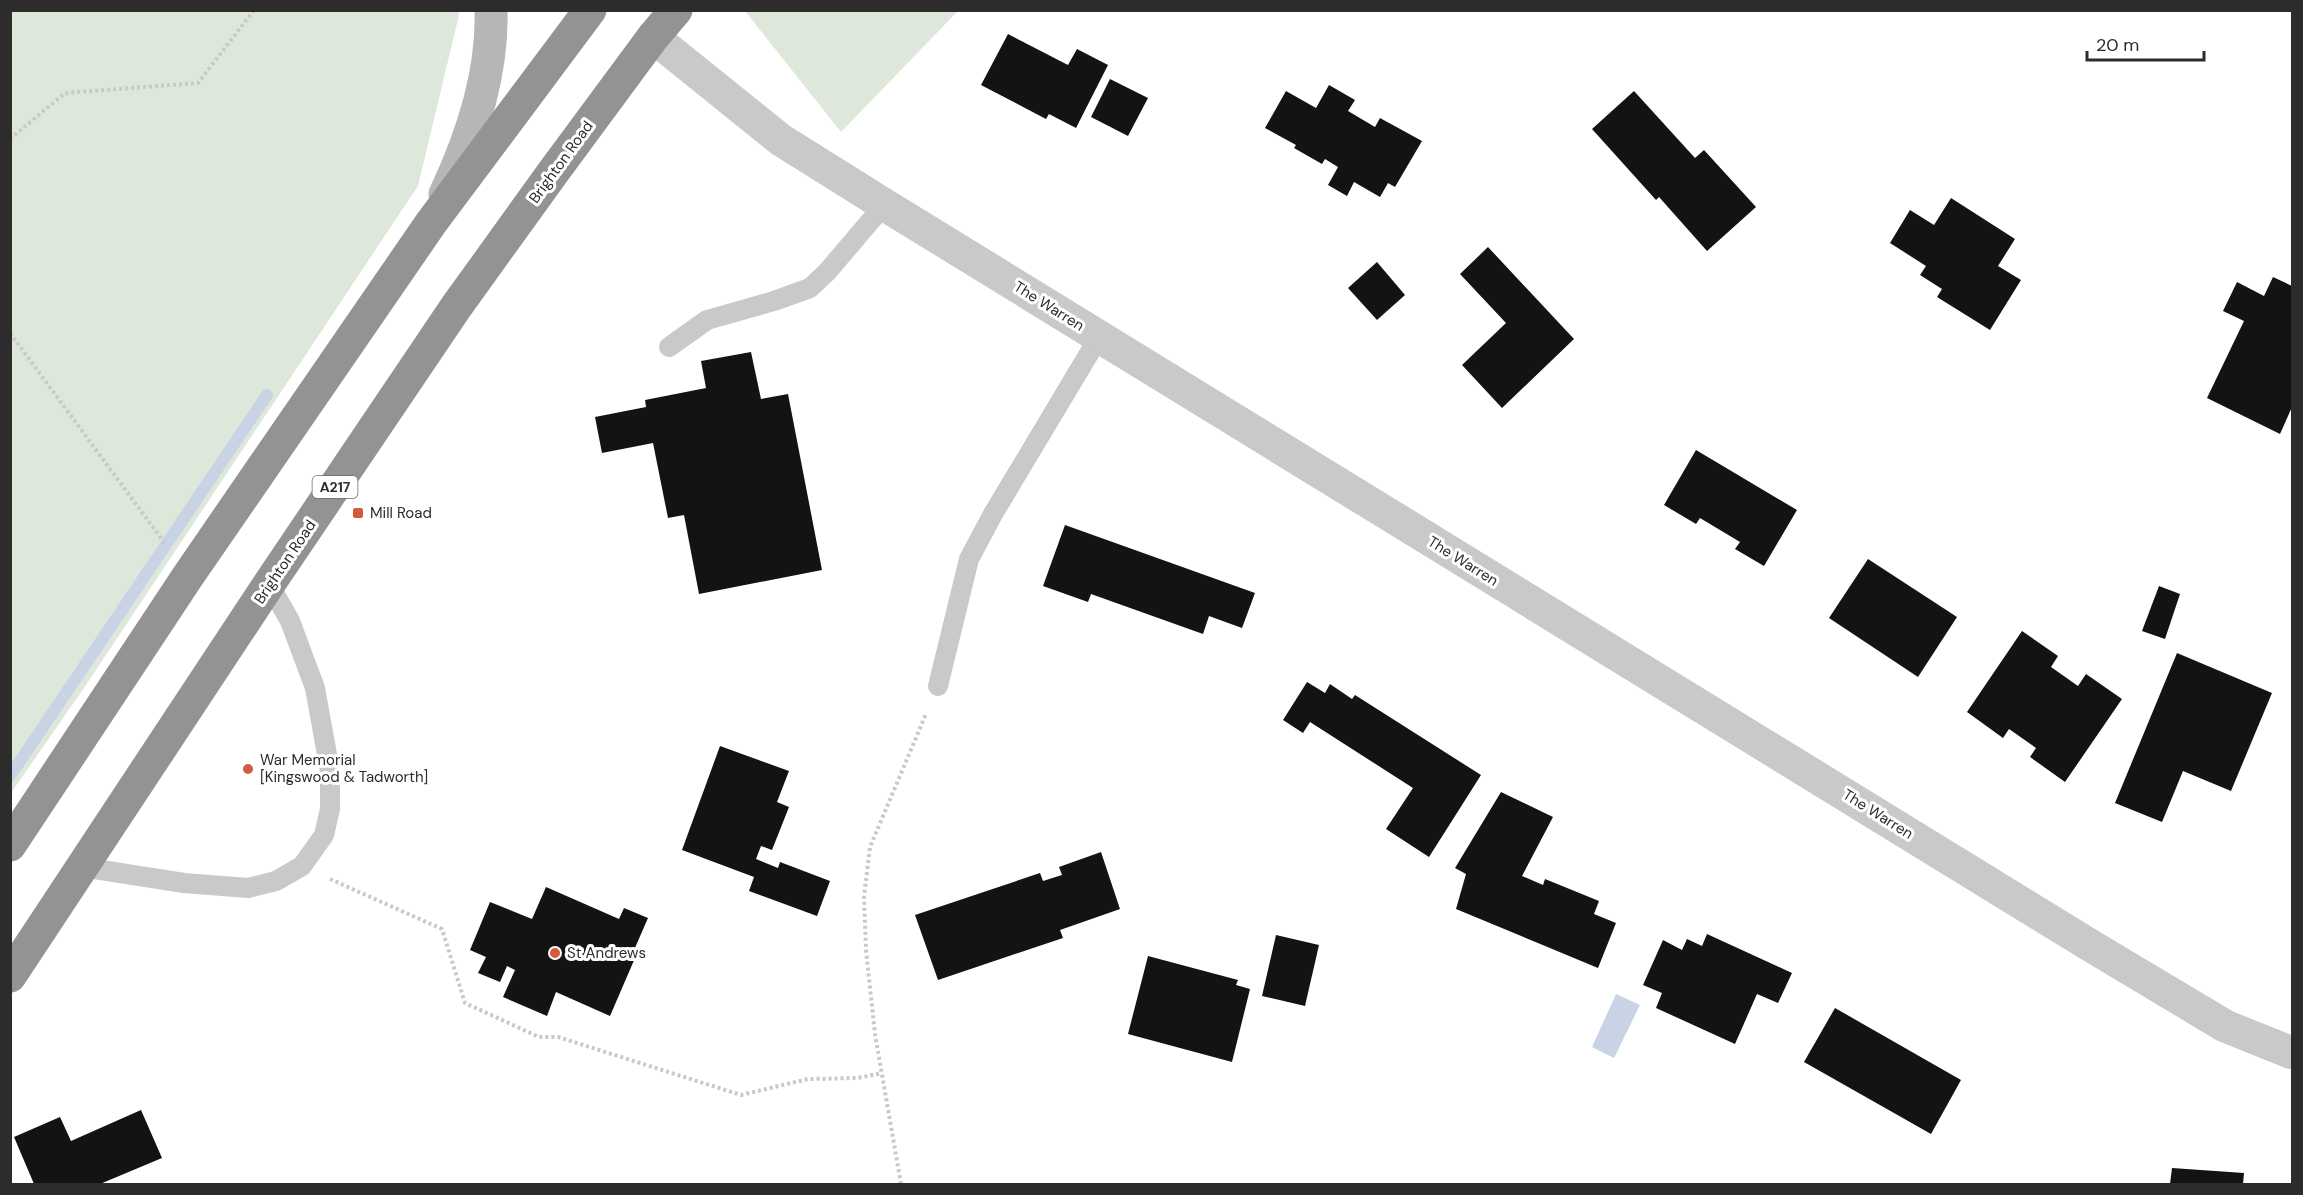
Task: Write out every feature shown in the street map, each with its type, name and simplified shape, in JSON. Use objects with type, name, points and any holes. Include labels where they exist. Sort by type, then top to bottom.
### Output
[{"type":"highway","points":[[10,845],[188,576],[431,223],[590,10]]},
{"type":"highway","name":"Brighton Road","points":[[10,976],[269,584],[456,307],[554,171],[676,10]]},
{"type":"main road","points":[[431,223],[471,132],[484,82],[492,34],[491,10]]},
{"type":"street","name":"The Warren","points":[[653,38],[781,140],[1099,337],[2225,1026],[2292,1053]]},
{"type":"lane","points":[[669,346],[707,320],[810,288],[827,272],[885,204]]},
{"type":"lane","points":[[938,686],[969,559],[1099,337]]},
{"type":"lane","points":[[82,867],[184,883],[248,888],[276,881],[302,866],[324,835],[330,809],[330,771],[315,688],[290,621],[269,584]]},
{"type":"path","points":[[10,139],[65,93],[198,82],[254,10]]},
{"type":"path","points":[[10,333],[162,540]]},
{"type":"path","points":[[901,1185],[882,1073],[866,950],[864,897],[870,847],[938,686]]},
{"type":"path","points":[[302,866],[442,928],[465,1003],[539,1037],[558,1037],[741,1095],[808,1079],[858,1078],[882,1073]]},
{"type":"green space","points":[[11,10],[458,10],[459,15],[418,186],[86,685],[11,793]]},
{"type":"green space","points":[[745,11],[958,11],[841,132]]},
{"type":"water","points":[[1616,994],[1640,1005],[1614,1058],[1592,1047]]},
{"type":"building","points":[[1008,34],[1068,65],[1077,49],[1108,65],[1076,128],[1049,114],[1046,119],[981,85]]},
{"type":"building","points":[[1110,79],[1148,98],[1128,136],[1091,117]]},
{"type":"building","points":[[1329,85],[1355,100],[1348,111],[1375,127],[1380,118],[1422,141],[1395,187],[1388,183],[1380,197],[1354,182],[1347,196],[1328,185],[1338,167],[1325,159],[1322,164],[1294,148],[1296,145],[1265,128],[1286,91],[1316,108]]},
{"type":"building","points":[[1634,91],[1695,158],[1704,150],[1756,207],[1707,251],[1659,197],[1656,200],[1592,129]]},
{"type":"building","points":[[1951,198],[2015,239],[1998,266],[2021,280],[1990,330],[1937,297],[1942,289],[1920,275],[1926,266],[1890,243],[1910,210],[1934,225]]},
{"type":"building","points":[[1488,247],[1574,339],[1502,408],[1462,365],[1506,323],[1460,274]]},
{"type":"building","points":[[1377,262],[1405,295],[1377,320],[1348,288]]},
{"type":"building","points":[[2273,277],[2292,286],[2292,407],[2280,434],[2207,398],[2244,321],[2223,311],[2237,282],[2264,296]]},
{"type":"building","points":[[751,352],[761,399],[788,394],[822,570],[699,594],[684,515],[668,518],[653,443],[602,453],[595,417],[646,407],[645,400],[706,388],[701,361]]},
{"type":"building","points":[[1696,450],[1797,510],[1764,566],[1735,549],[1740,542],[1700,518],[1696,524],[1664,505]]},
{"type":"building","points":[[1065,525],[1255,593],[1242,628],[1209,616],[1203,634],[1091,594],[1088,602],[1043,586]]},
{"type":"building","points":[[1868,559],[1957,617],[1918,677],[1829,618]]},
{"type":"building","points":[[2159,586],[2180,594],[2165,639],[2142,631]]},
{"type":"building","points":[[2022,631],[2058,656],[2051,667],[2078,686],[2086,674],[2122,699],[2065,782],[2030,757],[2036,748],[2009,729],[2003,738],[1967,712]]},
{"type":"building","points":[[2177,653],[2272,693],[2231,791],[2183,771],[2162,822],[2115,803]]},
{"type":"building","points":[[1307,682],[1325,693],[1330,684],[1352,699],[1355,695],[1481,775],[1429,857],[1386,829],[1413,788],[1310,722],[1303,733],[1283,720]]},
{"type":"building","points":[[720,746],[789,771],[777,802],[789,807],[772,850],[761,846],[756,859],[778,868],[780,862],[830,881],[817,916],[749,891],[754,877],[682,850]]},
{"type":"building","points":[[1501,792],[1553,817],[1522,876],[1543,885],[1545,879],[1599,901],[1594,914],[1616,923],[1598,968],[1456,909],[1466,874],[1455,868]]},
{"type":"building","points":[[1101,852],[1120,909],[1060,930],[1063,938],[938,980],[915,915],[1040,873],[1043,881],[1062,875],[1059,867]]},
{"type":"building","name":"St Andrews","points":[[546,887],[619,919],[624,908],[648,918],[631,957],[635,958],[610,1016],[556,992],[547,1016],[503,997],[515,970],[507,966],[500,982],[478,973],[486,957],[470,950],[490,902],[532,919]]},
{"type":"building","points":[[1707,934],[1792,973],[1778,1003],[1757,994],[1735,1044],[1656,1008],[1662,993],[1643,985],[1663,940],[1682,950],[1687,939],[1702,946]]},
{"type":"building","points":[[1276,935],[1319,945],[1305,1006],[1262,996]]},
{"type":"building","points":[[1148,956],[1238,980],[1236,985],[1250,989],[1232,1062],[1128,1034]]},
{"type":"building","points":[[1835,1008],[1961,1080],[1931,1134],[1804,1062]]},
{"type":"building","points":[[141,1110],[162,1158],[100,1184],[34,1184],[14,1137],[60,1117],[71,1141]]},
{"type":"building","points":[[2172,1168],[2244,1173],[2243,1184],[2170,1184]]},
{"type":"waterway","points":[[10,776],[267,395]]},
{"type":"place","name":"Mill Road","points":[[358,513]]},
{"type":"place","name":"War Memorial [Kingswood & Tadworth]","points":[[248,769]]},
{"type":"place","name":"St Andrews","points":[[555,953]]}]
